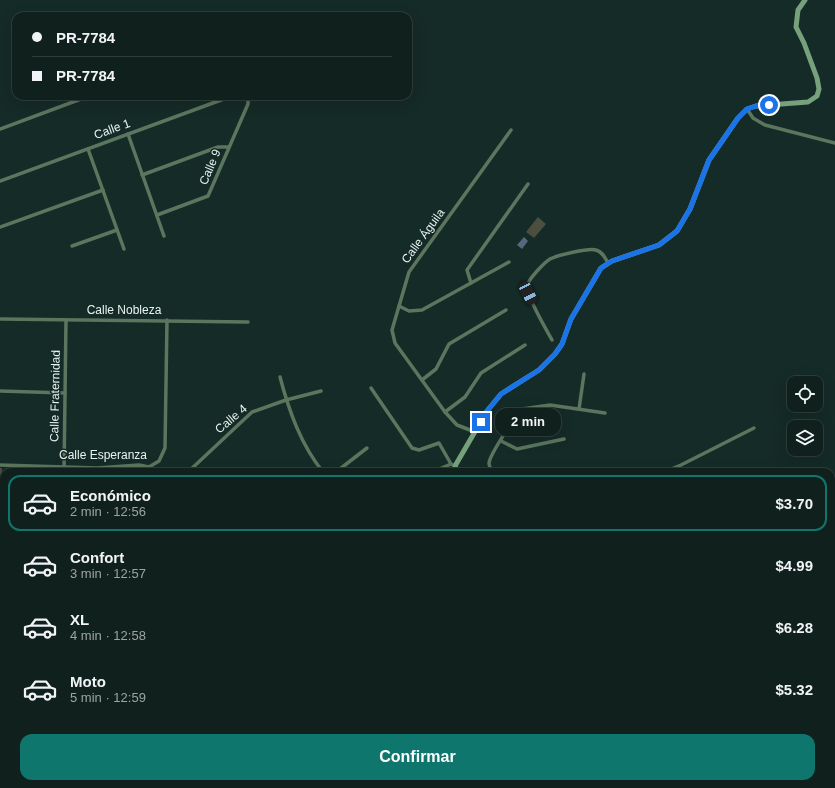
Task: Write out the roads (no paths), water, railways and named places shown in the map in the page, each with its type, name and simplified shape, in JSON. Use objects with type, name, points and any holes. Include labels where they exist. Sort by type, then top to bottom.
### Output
[{"type":"street","points":[[444,468],[453,465],[487,411],[501,394],[539,370],[555,354],[562,344],[571,319],[601,268],[612,261],[659,245],[677,231],[690,209],[709,160],[738,118],[747,109],[756,106],[808,102],[816,96],[819,89],[817,78],[804,43],[796,27],[798,10],[805,0]]},
{"type":"street","points":[[0,129],[78,100]]},
{"type":"street","name":"Calle 1","points":[[0,181],[221,100]]},
{"type":"street","name":"Calle 9","points":[[157,215],[208,196],[248,104],[248,100]]},
{"type":"street","points":[[747,109],[753,118],[764,125],[835,143]]},
{"type":"street","name":"Calle Águila","points":[[475,432],[457,425],[445,412],[395,343],[392,330],[409,272],[511,130]]},
{"type":"street","points":[[128,134],[164,236]]},
{"type":"street","points":[[142,175],[218,147],[229,147]]},
{"type":"street","points":[[88,149],[124,249]]},
{"type":"street","points":[[471,283],[467,270],[528,184]]},
{"type":"street","points":[[0,227],[103,190]]},
{"type":"street","points":[[72,246],[117,230]]},
{"type":"street","points":[[552,340],[528,293],[527,284],[531,278],[550,259],[585,250],[596,250],[600,252],[603,254],[608,263]]},
{"type":"street","points":[[399,306],[409,310],[422,310],[509,262]]},
{"type":"street","points":[[422,380],[436,368],[449,344],[506,310]]},
{"type":"street","name":"Calle Nobleza","points":[[0,319],[248,322]]},
{"type":"street","name":"Calle Fraternidad","points":[[64,466],[66,320]]},
{"type":"street","name":"Calle Esperanza","points":[[0,465],[98,468],[139,465],[149,467],[159,461],[165,448],[167,320]]},
{"type":"street","points":[[445,412],[465,397],[481,373],[525,345]]},
{"type":"street","points":[[579,409],[584,374]]},
{"type":"street","points":[[280,377],[286,400],[302,441],[320,468]]},
{"type":"street","points":[[372,388],[412,448],[419,450],[439,443],[455,468]]},
{"type":"street","points":[[0,391],[66,393]]},
{"type":"street","name":"Calle 4","points":[[192,468],[252,412],[286,400],[321,391]]},
{"type":"street","points":[[491,468],[490,462],[501,441],[522,410],[550,405],[605,413]]},
{"type":"street","points":[[674,468],[754,428]]},
{"type":"street","points":[[501,441],[517,449],[564,439]]},
{"type":"street","points":[[341,468],[367,448]]},
{"type":"water","points":[[524,237],[528,241],[522,249],[517,245]]}]
